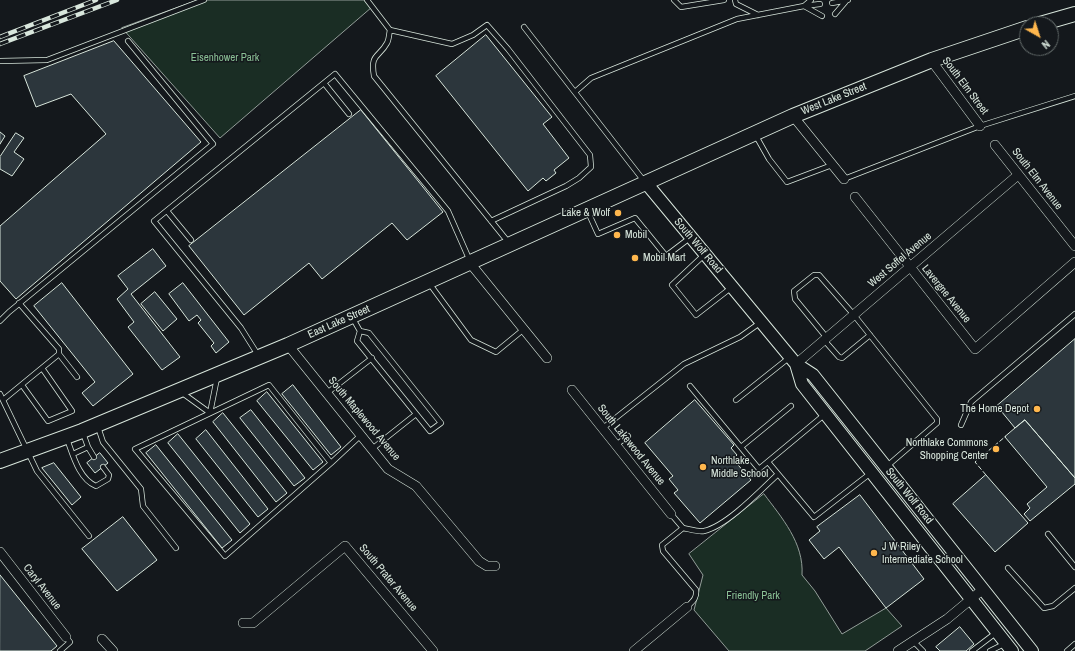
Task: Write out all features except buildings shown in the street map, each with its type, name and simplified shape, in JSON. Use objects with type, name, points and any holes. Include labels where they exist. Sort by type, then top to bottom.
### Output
[{"type":"main road","points":[[1059,19],[1075,14]]},
{"type":"main road","name":"West Lake Street","points":[[646,184],[793,116],[931,60],[1019,31]]},
{"type":"main road","name":"East Lake Street","points":[[27,452],[180,391],[288,345],[646,184]]},
{"type":"main road","name":"South Wolf Road","points":[[646,184],[793,360],[813,375],[982,590],[1032,651]]},
{"type":"main road","name":"South Wolf Road","points":[[793,360],[802,384],[972,598],[1009,647]]},
{"type":"main road","points":[[0,461],[27,452]]},
{"type":"street","name":"South Elm Street","points":[[931,60],[980,126]]},
{"type":"street","points":[[793,116],[844,179]]},
{"type":"street","name":"South Elm Avenue","points":[[995,145],[1075,246]]},
{"type":"street","name":"West Soffel Avenue","points":[[793,360],[826,339],[1018,175]]},
{"type":"street","name":"Lavergne Avenue","points":[[855,197],[975,349],[1075,262]]},
{"type":"street","points":[[470,262],[547,358]]},
{"type":"street","name":"South Maplewood Avenue","points":[[288,345],[388,468],[416,486],[474,556],[487,566],[496,566]]},
{"type":"street","name":"South Lakewood Avenue","points":[[572,390],[671,514]]},
{"type":"street","name":"South Prater Avenue","points":[[243,623],[253,623],[345,546],[433,651]]},
{"type":"street","name":"Caryl Avenue","points":[[0,552],[66,636]]},
{"type":"street","points":[[898,651],[947,619],[982,590]]},
{"type":"street","points":[[634,651],[687,606]]},
{"type":"street","points":[[102,638],[113,651]]},
{"type":"lane","points":[[0,62],[48,60],[204,0]]},
{"type":"lane","points":[[367,0],[390,30],[452,44],[473,35],[487,25],[508,49],[590,155],[591,167],[579,178],[491,220]]},
{"type":"lane","points":[[674,0],[681,7],[724,0]]},
{"type":"lane","points":[[735,0],[736,4],[758,15]]},
{"type":"lane","points":[[804,6],[810,0]]},
{"type":"lane","points":[[832,3],[848,0]]},
{"type":"lane","points":[[835,14],[848,0]]},
{"type":"lane","points":[[575,92],[591,78],[629,61],[737,19],[820,4]]},
{"type":"lane","points":[[804,6],[822,16]]},
{"type":"lane","points":[[524,27],[646,184]]},
{"type":"lane","points":[[390,30],[388,43],[376,54],[372,65],[374,76],[510,245]]},
{"type":"lane","points":[[0,322],[20,303],[213,144],[128,41]]},
{"type":"lane","points":[[259,357],[245,334],[154,221],[335,74],[448,211],[470,262]]},
{"type":"lane","points":[[324,83],[349,114]]},
{"type":"lane","points":[[844,179],[980,126],[1075,96]]},
{"type":"lane","points":[[755,134],[769,159],[787,182],[832,165]]},
{"type":"lane","points":[[588,210],[598,234],[635,218],[666,256],[691,238]]},
{"type":"lane","points":[[167,211],[191,240]]},
{"type":"lane","points":[[705,255],[672,285],[696,315],[732,287]]},
{"type":"lane","points":[[870,335],[842,358],[839,357],[795,298],[794,292],[814,275],[820,275],[854,315],[870,335],[936,419],[937,423],[885,467]]},
{"type":"lane","points":[[429,282],[471,340],[485,348],[496,352],[524,329]]},
{"type":"lane","points":[[20,303],[59,349],[58,354],[77,377]]},
{"type":"lane","points":[[961,424],[971,402],[1075,314]]},
{"type":"lane","points":[[351,316],[360,331],[358,341],[430,431],[441,423],[369,333],[360,331]]},
{"type":"lane","points":[[603,428],[684,364],[740,337],[761,322]]},
{"type":"lane","points":[[3,400],[58,354]]},
{"type":"lane","points":[[327,393],[372,358]]},
{"type":"lane","points":[[736,400],[793,360]]},
{"type":"lane","points":[[22,385],[48,421],[72,411],[42,368]]},
{"type":"lane","points":[[210,413],[217,375]]},
{"type":"lane","points":[[331,463],[269,385],[135,449],[226,556],[331,463],[361,435]]},
{"type":"lane","points":[[690,386],[759,469],[826,414]]},
{"type":"lane","points":[[180,391],[210,413]]},
{"type":"lane","points":[[0,394],[37,471],[89,536]]},
{"type":"lane","points":[[741,448],[791,406]]},
{"type":"lane","points":[[372,449],[416,414]]},
{"type":"lane","points":[[97,425],[102,442],[141,489],[143,506],[176,548]]},
{"type":"lane","points":[[82,431],[88,448],[94,457]]},
{"type":"lane","points":[[616,445],[628,436]]},
{"type":"lane","points":[[66,437],[77,466],[91,484],[96,486],[108,478],[108,475],[103,467]]},
{"type":"lane","points":[[73,454],[88,448]]},
{"type":"lane","points":[[768,462],[814,517],[872,472]]},
{"type":"lane","points":[[671,514],[683,528],[702,531],[716,527],[758,493],[778,474]]},
{"type":"lane","points":[[683,528],[662,545],[663,551],[696,590],[694,600],[687,606]]},
{"type":"lane","points":[[1048,534],[1075,567]]},
{"type":"lane","points":[[1008,568],[1044,608],[1053,606],[1075,588]]},
{"type":"lane","points":[[972,651],[997,632]]},
{"type":"lane","points":[[60,651],[70,642],[66,636]]},
{"type":"lane","points":[[913,641],[923,651]]},
{"type":"lane","points":[[1067,651],[1075,644]]},
{"type":"lane","points":[[990,651],[1009,647]]},
{"type":"green space","name":"Eisenhower Park","points":[[198,0],[369,0],[372,7],[220,138],[122,28]]},
{"type":"green space","name":"Friendly Park","points":[[764,494],[796,542],[802,563],[802,575],[815,591],[842,634],[886,608],[902,626],[865,651],[729,651],[694,610],[703,575],[689,554]]},
{"type":"railway","points":[[0,37],[96,0]]},
{"type":"railway","points":[[0,44],[117,0]]},
{"type":"fence","points":[[986,475],[975,462],[1006,436]]},
{"type":"place","name":"Lake & Wolf","points":[[618,213]]},
{"type":"place","name":"Mobil","points":[[617,235]]},
{"type":"place","name":"Mobil Mart","points":[[635,258]]},
{"type":"place","name":"The Home Depot","points":[[1037,409]]},
{"type":"place","name":"Northlake Commons Shopping Center","points":[[996,449]]},
{"type":"place","name":"Northlake Middle School","points":[[703,467]]},
{"type":"place","name":"J W Riley Intermediate School","points":[[874,553]]}]
